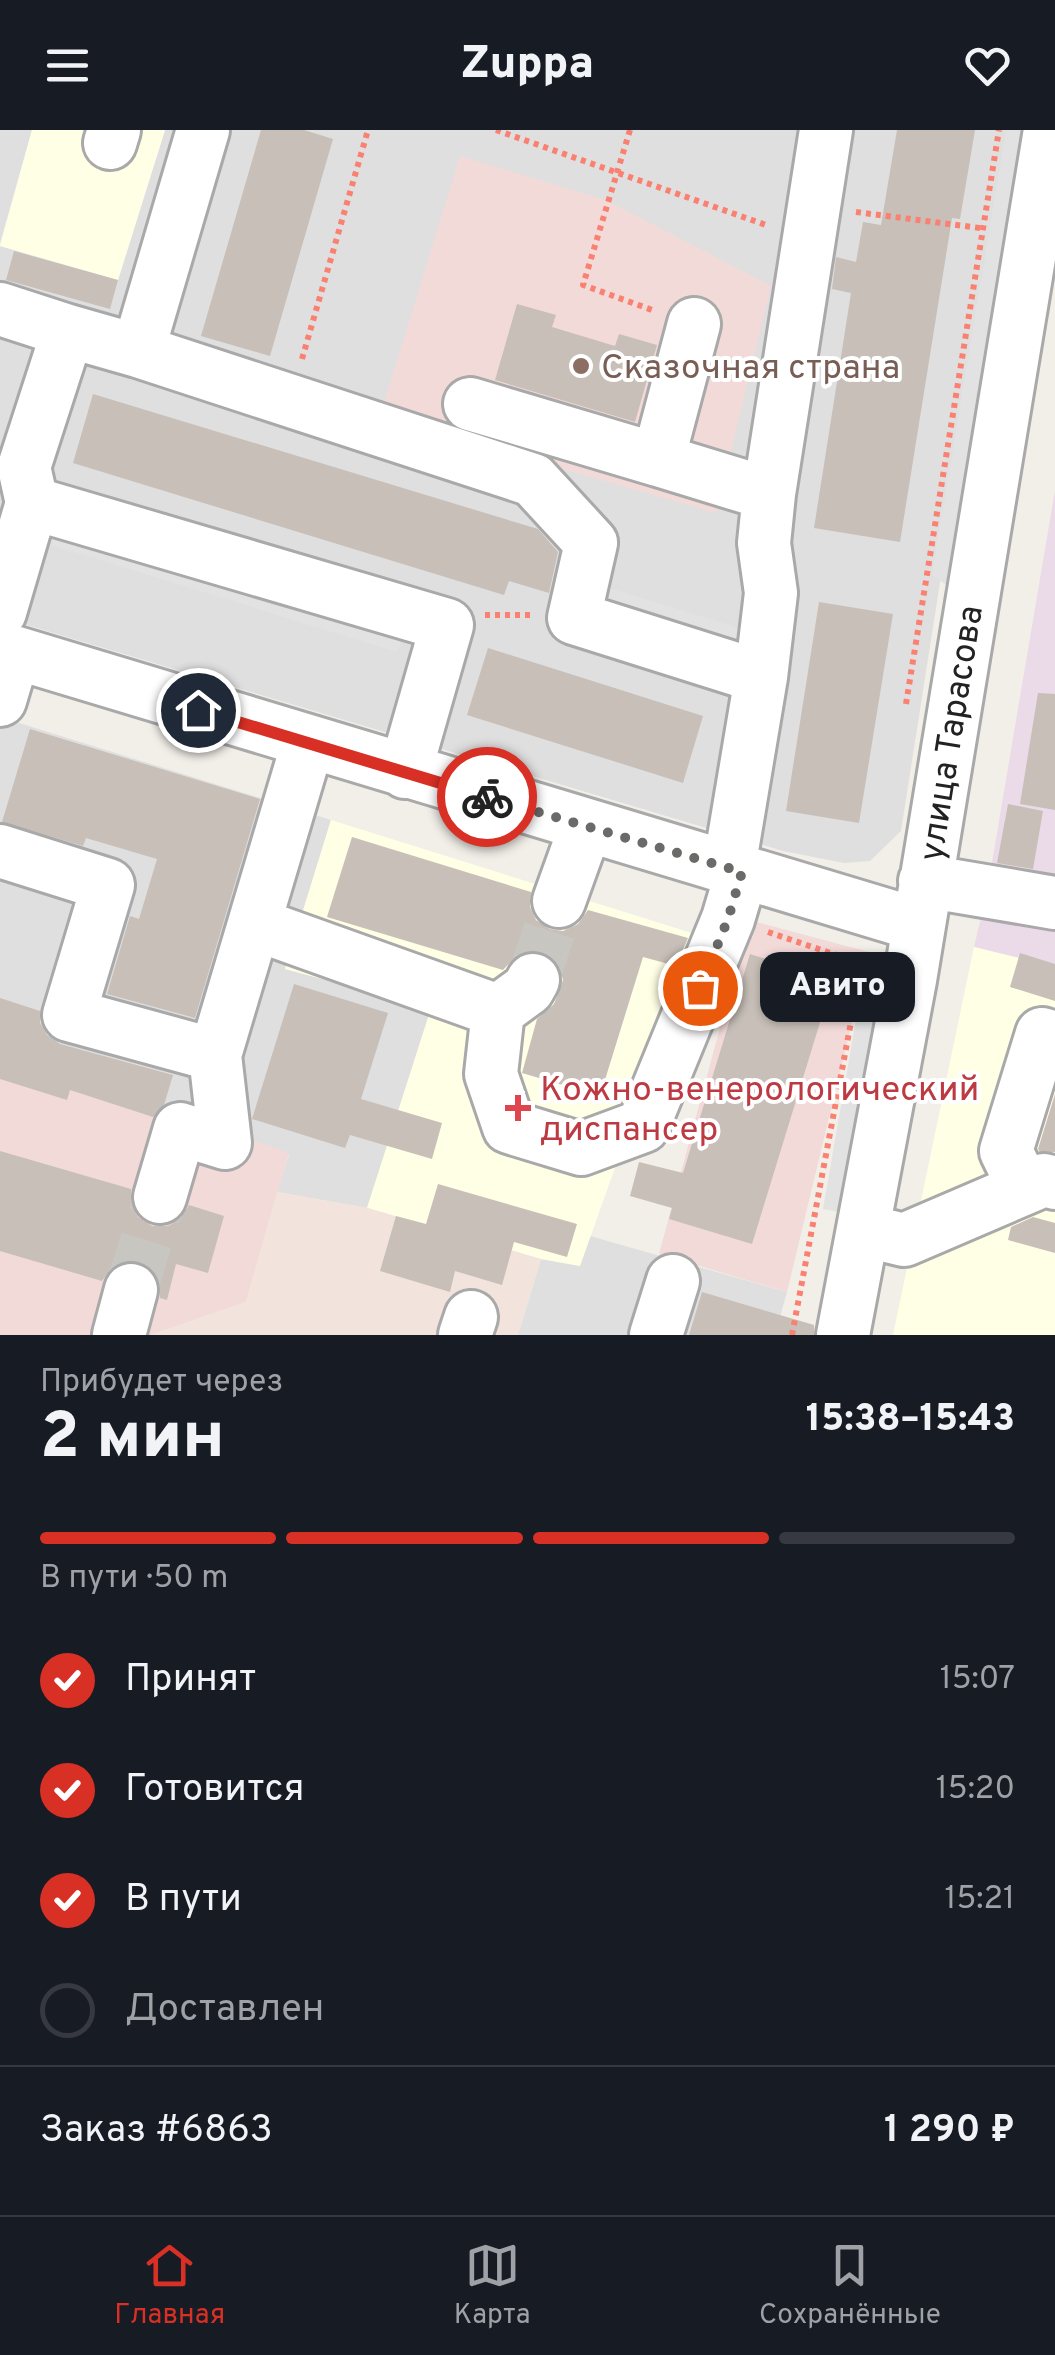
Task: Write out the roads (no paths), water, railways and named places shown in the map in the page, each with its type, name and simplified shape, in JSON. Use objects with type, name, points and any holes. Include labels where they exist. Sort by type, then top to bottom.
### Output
[{"type":"street","points":[[138,350],[203,130]]},
{"type":"street","points":[[255,924],[516,996],[491,1074],[510,1127],[581,1149],[644,1126],[728,919],[771,593],[764,543],[770,494],[826,130]]},
{"type":"street","name":"улица Тарасова","points":[[843,1335],[863,1230],[906,906],[1039,290],[1050,130]]},
{"type":"street","points":[[0,309],[138,350],[533,480],[591,542],[574,618],[761,677]]},
{"type":"street","points":[[658,460],[694,324]]},
{"type":"street","points":[[68,331],[19,476],[4,653],[735,870],[906,906],[1055,903]]},
{"type":"street","points":[[470,404],[770,494]]},
{"type":"street","points":[[19,476],[447,625],[405,772]]},
{"type":"street","points":[[160,1197],[180,1129],[225,1142],[215,1055],[308,744]]},
{"type":"street","points":[[559,901],[586,826]]},
{"type":"street","points":[[0,850],[108,885],[70,1014],[215,1055]]},
{"type":"street","points":[[863,1230],[904,1240],[1039,1186],[1006,1151],[1042,1034],[1055,1038]]},
{"type":"street","points":[[656,1335],[673,1281]]},
{"type":"tunnel","points":[[533,980],[559,901]]},
{"type":"tunnel","points":[[131,1290],[160,1197]]},
{"type":"place","name":"Сказочная страна","points":[[581,366]]},
{"type":"place","name":"Авито","points":[[700,988]]},
{"type":"place","name":"Кожно-венерологический диспансер","points":[[518,1108]]}]
